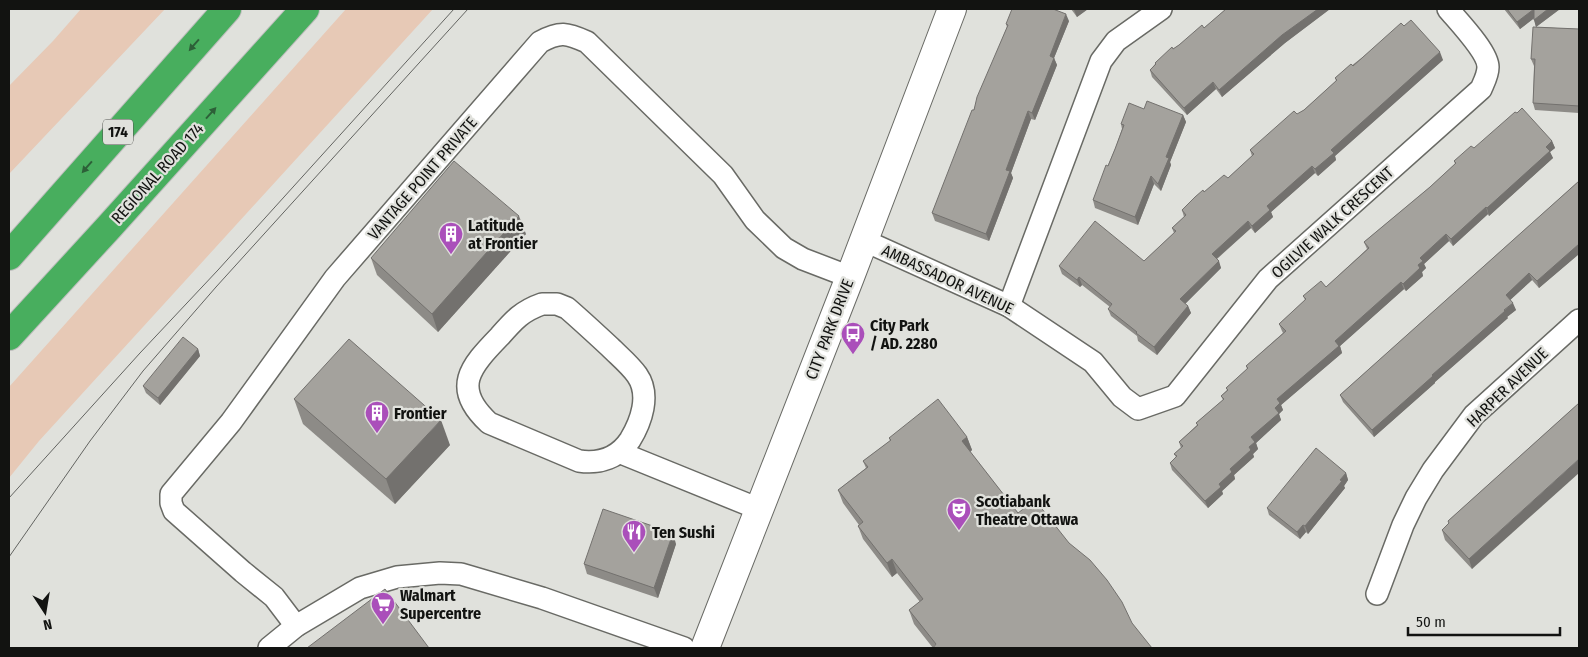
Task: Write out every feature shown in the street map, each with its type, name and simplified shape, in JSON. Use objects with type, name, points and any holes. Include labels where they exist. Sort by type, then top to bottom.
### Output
[{"type":"highway","name":"174","points":[[9,256],[227,9]]},
{"type":"highway","name":"REGIONAL ROAD 174","points":[[9,336],[305,9]]},
{"type":"highway","points":[[9,352],[109,227]]},
{"type":"street","name":"CITY PARK DRIVE","points":[[705,648],[952,9]]},
{"type":"street","points":[[1009,306],[1101,61],[1116,41],[1162,9]]},
{"type":"street","name":"OGILVIE WALK CRESCENT","points":[[1122,397],[1138,409],[1175,396],[1268,279],[1481,89],[1487,76],[1488,64],[1484,53],[1448,9]]},
{"type":"street","name":"VANTAGE POINT PRIVATE","points":[[296,626],[274,597],[174,511],[171,503],[172,494],[231,422],[335,278],[540,42],[552,36],[564,34],[587,42],[723,175],[755,220],[784,248],[802,259],[850,277]]},
{"type":"street","name":"AMBASSADOR AVENUE","points":[[863,240],[1009,306],[1092,362],[1122,397]]},
{"type":"street","points":[[613,456],[630,440],[641,418],[644,396],[637,374],[583,321],[567,308],[557,304],[542,304],[528,308],[480,356],[470,374],[469,393],[472,404],[477,412],[489,423],[580,461],[588,462],[613,456],[759,509]]},
{"type":"street","name":"HARPER AVENUE","points":[[1377,594],[1403,526],[1416,498],[1433,470],[1474,415],[1579,320]]},
{"type":"street","points":[[269,648],[296,626],[360,588],[397,577],[418,574],[461,574],[542,598],[684,648]]},
{"type":"shaded area","points":[[81,9],[165,9],[9,174],[9,86]]},
{"type":"shaded area","points":[[346,9],[433,9],[39,441],[9,478],[9,387]]},
{"type":"building","points":[[1012,9],[1053,9],[1066,14],[1050,56],[1054,58],[1032,113],[1028,111],[1006,170],[1010,171],[986,234],[932,213],[972,110],[974,110],[977,97],[1008,25],[1006,24]]},
{"type":"building","points":[[1226,9],[1318,9],[1282,35],[1219,90],[1213,82],[1184,108],[1150,70],[1172,47],[1173,49],[1179,45],[1202,25],[1204,28]]},
{"type":"building","points":[[1507,9],[1534,9],[1517,22]]},
{"type":"building","points":[[1534,9],[1548,9],[1534,20]]},
{"type":"building","points":[[1411,20],[1440,52],[1331,150],[1334,153],[1315,169],[1312,166],[1267,206],[1270,210],[1252,226],[1248,221],[1212,254],[1219,261],[1180,299],[1188,306],[1154,347],[1108,309],[1112,304],[1079,277],[1077,280],[1059,266],[1095,221],[1144,261],[1176,231],[1172,228],[1186,215],[1182,210],[1195,197],[1224,175],[1228,178],[1254,154],[1250,150],[1294,111],[1297,114],[1304,110],[1337,80],[1335,78],[1351,64],[1353,66],[1401,23],[1404,26]]},
{"type":"building","points":[[1533,27],[1579,29],[1579,106],[1533,103],[1535,59],[1531,59]]},
{"type":"building","points":[[1147,101],[1183,115],[1166,157],[1169,158],[1158,184],[1151,176],[1135,217],[1093,200],[1124,125],[1121,124],[1129,103],[1144,109]]},
{"type":"building","points":[[1522,108],[1552,141],[1546,147],[1550,151],[1451,239],[1446,234],[1420,258],[1423,261],[1418,265],[1420,268],[1403,284],[1401,282],[1335,341],[1339,346],[1277,399],[1280,403],[1275,408],[1279,413],[1251,437],[1255,442],[1249,447],[1251,450],[1230,469],[1232,472],[1219,484],[1221,487],[1205,501],[1170,463],[1177,456],[1174,454],[1183,446],[1179,442],[1198,425],[1196,423],[1224,399],[1221,396],[1228,390],[1226,388],[1248,368],[1246,366],[1286,331],[1279,324],[1306,299],[1303,296],[1321,281],[1326,287],[1369,248],[1364,242],[1430,187],[1471,146],[1474,148]]},
{"type":"building","name":"Latitude at Frontier","points":[[454,161],[519,216],[432,314],[371,258]]},
{"type":"building","points":[[1579,181],[1579,244],[1537,281],[1529,273],[1506,295],[1513,303],[1505,311],[1372,430],[1340,395]]},
{"type":"building","points":[[183,337],[198,349],[158,398],[143,386]]},
{"type":"building","name":"Frontier","points":[[349,339],[441,420],[386,479],[294,399]]},
{"type":"building","name":"Scotiabank Theatre Ottawa","points":[[938,399],[967,437],[962,441],[1018,513],[1035,500],[1069,543],[1090,560],[1107,580],[1122,602],[1132,623],[1152,648],[933,648],[936,644],[909,610],[923,599],[892,559],[887,563],[858,526],[863,522],[838,490],[868,467],[863,461],[891,440],[889,438]]},
{"type":"building","points":[[1579,403],[1579,459],[1469,559],[1442,530],[1449,523],[1448,521]]},
{"type":"building","points":[[1316,448],[1346,473],[1340,480],[1342,481],[1305,526],[1303,525],[1297,532],[1267,508]]},
{"type":"building","name":"Ten Sushi","points":[[603,509],[673,533],[654,588],[584,564]]},
{"type":"building","name":"Walmart Supercentre","points":[[385,589],[429,648],[307,648]]},
{"type":"tram line","points":[[9,498],[454,9]]},
{"type":"tram line","points":[[9,557],[90,441],[143,371],[216,287],[468,9]]},
{"type":"place","name":"Latitude at Frontier","points":[[451,255]]},
{"type":"place","name":"City Park / AD. 2280","points":[[853,355]]},
{"type":"place","name":"Frontier","points":[[377,434]]},
{"type":"place","name":"Scotiabank Theatre Ottawa","points":[[959,531]]},
{"type":"place","name":"Ten Sushi","points":[[634,553]]},
{"type":"place","name":"Walmart Supercentre","points":[[383,625]]}]
